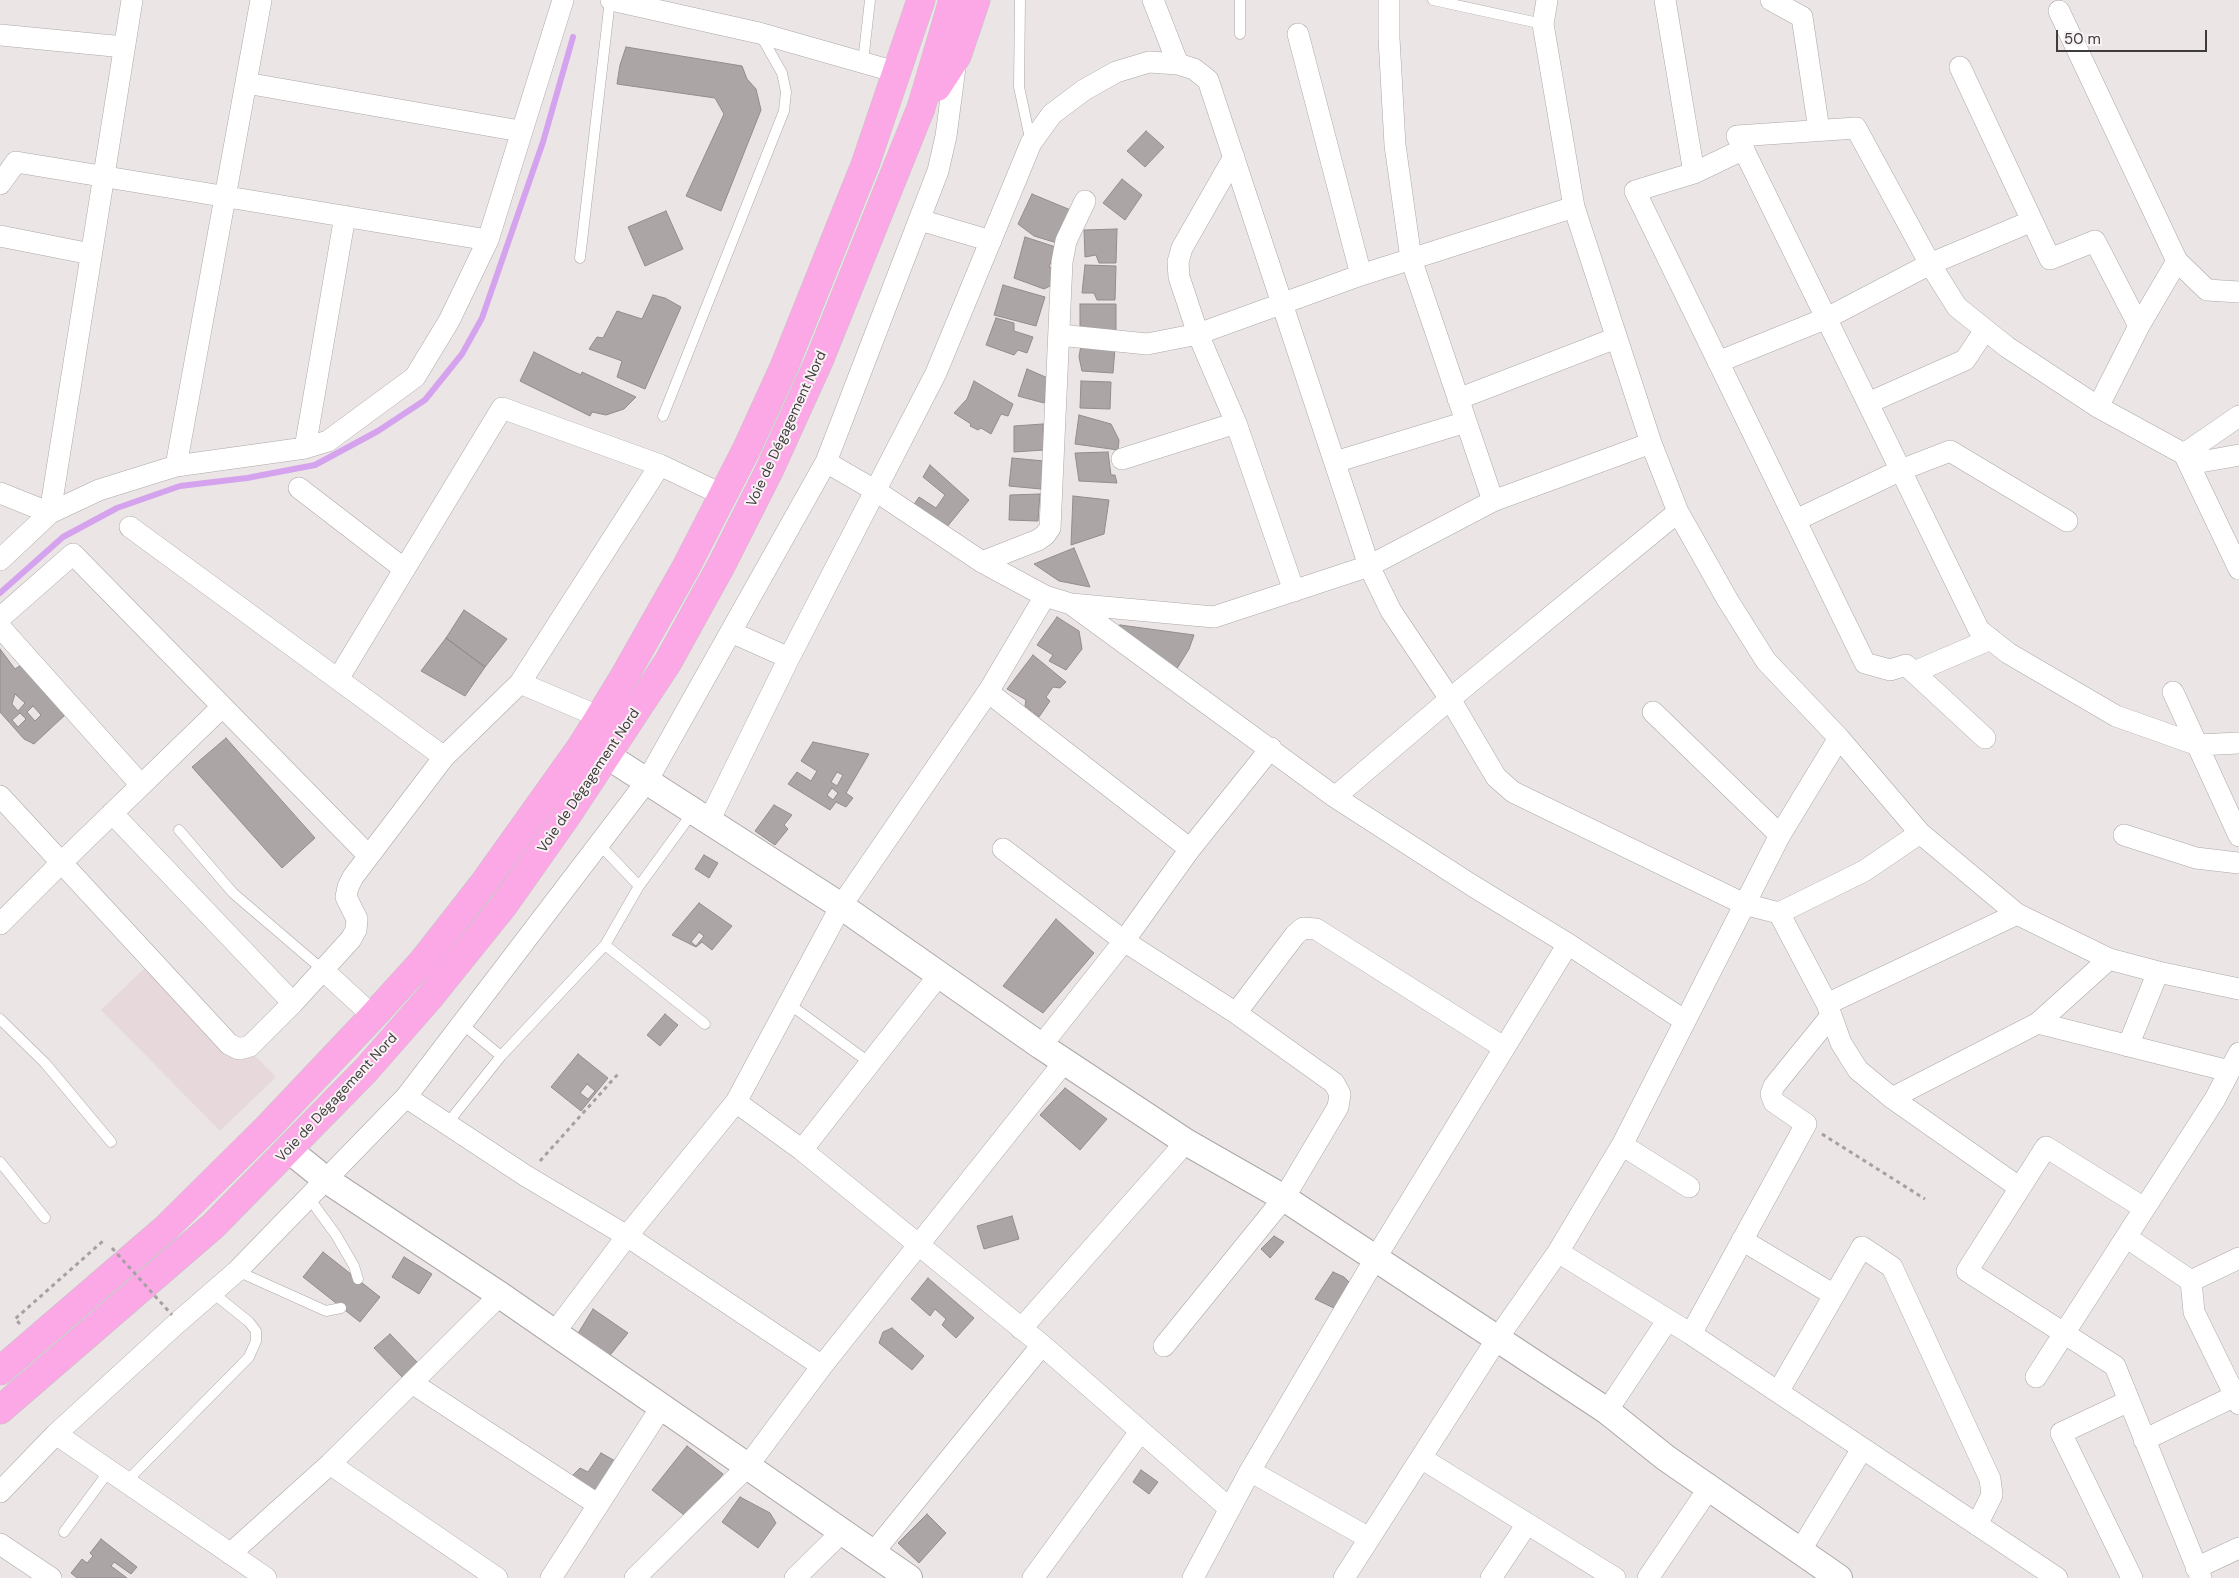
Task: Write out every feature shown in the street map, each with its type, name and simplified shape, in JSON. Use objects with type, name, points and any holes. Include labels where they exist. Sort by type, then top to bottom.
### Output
[{"type":"highway","points":[[900,0],[904,46]]},
{"type":"highway","name":"Voie de Dégagement Nord","points":[[2,1366],[166,1228],[268,1128],[373,1016],[423,961],[484,884],[581,746],[625,676],[685,570],[724,495],[784,367],[865,165],[921,0]]},
{"type":"highway","name":"Voie de Dégagement Nord","points":[[0,1410],[213,1226],[289,1150],[372,1063],[430,997],[498,913],[566,817],[668,662],[721,566],[770,469],[819,361],[921,108],[953,0]]},
{"type":"highway","points":[[921,108],[942,82],[957,56],[976,0]]},
{"type":"street","points":[[50,513],[132,0]]},
{"type":"street","points":[[176,466],[261,0]]},
{"type":"street","points":[[0,560],[50,513],[99,490],[176,466],[305,448],[328,441],[415,377],[449,321],[488,240],[520,131],[564,0]]},
{"type":"street","points":[[611,0],[759,33],[896,72]]},
{"type":"street","points":[[1153,0],[1178,64]]},
{"type":"street","points":[[1389,0],[1389,38],[1395,145],[1411,259],[1493,501]]},
{"type":"street","points":[[1546,0],[1544,24],[1574,207],[1651,444],[1678,512],[1727,599],[1766,661],[1839,738],[1920,833],[2017,914],[2109,959],[2158,972],[2239,989]]},
{"type":"street","points":[[1665,0],[1694,174]]},
{"type":"street","points":[[1771,0],[1802,17],[1819,130]]},
{"type":"street","points":[[2058,11],[2177,261],[2207,290],[2239,292]]},
{"type":"street","points":[[1298,34],[1361,275]]},
{"type":"street","points":[[0,35],[124,46]]},
{"type":"street","points":[[0,1492],[56,1434],[237,1271],[406,1097],[647,781],[826,462],[938,171],[946,136],[957,56]]},
{"type":"street","points":[[701,816],[789,658],[936,373],[1031,143],[1052,114],[1084,90],[1116,72],[1149,62],[1178,64],[1194,70],[1208,80],[1369,566],[1391,611],[1450,699],[1496,777],[1513,792],[1744,904],[1779,913],[1864,871],[1920,833]]},
{"type":"street","points":[[1960,67],[2050,259],[2095,241],[2138,326]]},
{"type":"street","points":[[246,82],[520,131]]},
{"type":"street","points":[[2237,560],[2186,459],[2098,407],[2007,348],[1957,307],[1930,264],[1856,128],[1737,136],[1979,630],[2008,652],[2116,716],[2198,745],[2239,743]]},
{"type":"street","points":[[1744,149],[1694,174],[1635,192],[1865,662],[1890,670],[1906,665],[1985,738]]},
{"type":"street","points":[[1234,157],[1182,248],[1178,262],[1180,277],[1198,334],[1236,423],[1294,591]]},
{"type":"street","points":[[0,184],[16,162],[488,240]]},
{"type":"street","points":[[982,562],[1038,540],[1050,528],[1062,262],[1066,241],[1085,201]]},
{"type":"street","points":[[1059,335],[1148,344],[1198,334],[1361,275],[1574,207]]},
{"type":"street","points":[[305,448],[345,216]]},
{"type":"street","points":[[920,220],[991,241]]},
{"type":"street","points":[[1718,362],[1826,318],[1930,264],[2032,221]]},
{"type":"street","points":[[0,236],[91,254]]},
{"type":"street","points":[[2098,407],[2138,326],[2177,261]]},
{"type":"street","points":[[1868,403],[1965,360],[1985,330]]},
{"type":"street","points":[[1458,399],[1616,338]]},
{"type":"street","points":[[338,679],[403,568],[502,408],[660,465],[724,495]]},
{"type":"street","points":[[2186,459],[2239,416]]},
{"type":"street","points":[[1335,462],[1466,422]]},
{"type":"street","points":[[1122,459],[1236,423]]},
{"type":"street","points":[[826,462],[876,491],[982,562],[1045,596],[1071,604],[1214,617],[1369,566],[1493,501],[1651,444]]},
{"type":"street","points":[[1796,520],[1901,470],[1950,451],[2067,521]]},
{"type":"street","points":[[2186,459],[2239,455]]},
{"type":"street","points":[[0,796],[229,1044],[239,1049],[250,1046],[293,1003],[351,939],[356,930],[357,919],[346,897],[348,887],[369,856],[444,758],[520,683],[660,465]]},
{"type":"street","points":[[300,488],[403,568]]},
{"type":"street","points":[[0,493],[50,513]]},
{"type":"street","points":[[1335,797],[1450,699],[1678,512]]},
{"type":"street","points":[[130,527],[444,758]]},
{"type":"street","points":[[0,618],[74,554],[369,856]]},
{"type":"street","points":[[554,1333],[627,1236],[736,1102],[841,906],[988,692],[1045,596]]},
{"type":"street","points":[[1071,604],[1271,748],[1335,797],[1457,876],[1568,944],[1685,1021]]},
{"type":"street","points":[[0,627],[141,785]]},
{"type":"street","points":[[731,632],[789,658]]},
{"type":"street","points":[[1914,672],[1991,640]]},
{"type":"street","points":[[520,683],[600,717]]},
{"type":"street","points":[[988,692],[1190,849]]},
{"type":"street","points":[[2174,692],[2239,836]]},
{"type":"street","points":[[0,924],[60,863],[222,707]]},
{"type":"street","points":[[1653,712],[1780,836]]},
{"type":"street","points":[[1344,1578],[1497,1339],[1558,1252],[1622,1145],[1780,836],[1839,738]]},
{"type":"street","points":[[1041,1046],[1124,941],[1190,849],[1271,748]]},
{"type":"street","points":[[606,755],[841,906],[1041,1046],[1186,1142],[1284,1198],[1607,1411],[1666,1458],[1839,1578]]},
{"type":"street","points":[[112,813],[293,1003]]},
{"type":"street","points":[[2124,835],[2196,858],[2239,863]]},
{"type":"street","points":[[1003,849],[1124,941],[1236,1012],[1334,1082],[1340,1094],[1338,1107],[1284,1198],[1164,1346]]},
{"type":"street","points":[[1779,913],[1828,1010],[1841,1044],[1858,1070],[1892,1098],[2020,1188]]},
{"type":"street","points":[[1691,1334],[1806,1124],[1774,1102],[1771,1094],[1774,1086],[1828,1010],[2017,914]]},
{"type":"street","points":[[1236,1012],[1295,935],[1303,928],[1316,929],[1503,1047]]},
{"type":"street","points":[[1193,1578],[1250,1471],[1375,1259],[1503,1047],[1568,944]]},
{"type":"street","points":[[1892,1098],[2038,1023],[2109,959]]},
{"type":"street","points":[[323,970],[373,1016]]},
{"type":"street","points":[[2128,1046],[2158,972]]},
{"type":"street","points":[[802,1150],[939,975]]},
{"type":"street","points":[[2036,1377],[2216,1099],[2234,1062],[2128,1046],[2038,1023]]},
{"type":"street","points":[[634,1578],[747,1467],[822,1366],[917,1245],[1065,1062]]},
{"type":"street","points":[[406,1097],[526,1176],[627,1236],[822,1366]]},
{"type":"street","points":[[736,1102],[802,1150],[1042,1345],[1230,1509]]},
{"type":"street","points":[[1021,1329],[1186,1142]]},
{"type":"street","points":[[1622,1145],[1689,1187]]},
{"type":"street","points":[[2144,1208],[2046,1147],[1967,1271],[2115,1366],[2199,1573],[2239,1548]]},
{"type":"street","points":[[289,1150],[317,1188],[500,1295],[909,1578]]},
{"type":"street","points":[[2126,1237],[2191,1281]]},
{"type":"street","points":[[1742,1240],[1834,1294]]},
{"type":"street","points":[[1778,1392],[1862,1247],[1892,1267],[1990,1479],[1992,1495],[1977,1525]]},
{"type":"street","points":[[1558,1252],[1667,1321],[1691,1334],[2057,1578]]},
{"type":"street","points":[[2191,1281],[2239,1258]]},
{"type":"street","points":[[2144,1440],[2238,1398],[2194,1312],[2191,1281]]},
{"type":"street","points":[[230,1554],[330,1464],[500,1295]]},
{"type":"street","points":[[1607,1411],[1667,1321]]},
{"type":"street","points":[[873,1553],[1042,1345]]},
{"type":"street","points":[[412,1383],[596,1504]]},
{"type":"street","points":[[2129,1401],[2061,1433],[2132,1578]]},
{"type":"street","points":[[551,1578],[596,1504],[662,1406]]},
{"type":"street","points":[[1032,1578],[1140,1432]]},
{"type":"street","points":[[56,1434],[266,1578]]},
{"type":"street","points":[[1800,1551],[1862,1449]]},
{"type":"street","points":[[1421,1458],[1615,1578]]},
{"type":"street","points":[[330,1464],[497,1578]]},
{"type":"street","points":[[1250,1471],[1369,1538]]},
{"type":"street","points":[[1648,1578],[1709,1488]]},
{"type":"street","points":[[1491,1578],[1527,1524]]},
{"type":"street","points":[[795,1578],[843,1531]]},
{"type":"street","points":[[0,1544],[51,1578]]},
{"type":"lane","points":[[580,258],[611,0]]},
{"type":"lane","points":[[863,62],[870,0]]},
{"type":"lane","points":[[1020,0],[1019,87],[1031,143]]},
{"type":"lane","points":[[1240,0],[1240,34]]},
{"type":"lane","points":[[1433,0],[1544,24]]},
{"type":"lane","points":[[663,416],[784,110],[786,92],[782,74],[759,33]]},
{"type":"lane","points":[[447,1124],[501,1056],[605,946],[639,886],[701,816]]},
{"type":"lane","points":[[179,830],[233,893],[323,970]]},
{"type":"lane","points":[[599,844],[639,886]]},
{"type":"lane","points":[[605,946],[706,1024]]},
{"type":"lane","points":[[789,1004],[870,1063]]},
{"type":"lane","points":[[0,1019],[44,1063],[111,1142]]},
{"type":"lane","points":[[462,1024],[501,1056]]},
{"type":"lane","points":[[0,1162],[45,1218]]},
{"type":"lane","points":[[317,1188],[336,1235],[354,1266],[358,1280]]},
{"type":"lane","points":[[237,1271],[326,1311],[342,1308]]},
{"type":"lane","points":[[64,1532],[117,1477],[250,1357],[256,1341],[256,1331],[250,1322],[213,1293]]},
{"type":"path","points":[[526,1176],[618,1074]]},
{"type":"path","points":[[1806,1124],[1925,1200]]},
{"type":"path","points":[[27,1318],[20,1324],[15,1320],[103,1241]]},
{"type":"path","points":[[104,1254],[112,1248],[172,1315]]},
{"type":"shaded area","points":[[157,956],[276,1077],[220,1131],[101,1010]]},
{"type":"building","points":[[626,47],[742,66],[747,79],[756,89],[761,110],[721,211],[686,196],[724,114],[715,98],[617,84],[620,65]]},
{"type":"building","points":[[1146,131],[1164,147],[1145,167],[1127,151]]},
{"type":"building","points":[[1122,179],[1142,195],[1125,220],[1103,203]]},
{"type":"building","points":[[1032,194],[1073,211],[1057,243],[1034,236],[1018,224]]},
{"type":"building","points":[[666,211],[683,249],[645,266],[628,227]]},
{"type":"building","points":[[1117,229],[1116,263],[1099,263],[1096,255],[1085,257],[1084,230]]},
{"type":"building","points":[[1025,237],[1056,247],[1049,267],[1055,269],[1054,284],[1044,289],[1014,278]]},
{"type":"building","points":[[1085,265],[1116,266],[1115,300],[1097,300],[1094,293],[1082,293]]},
{"type":"building","points":[[1003,285],[1045,297],[1036,326],[994,315]]},
{"type":"building","points":[[653,295],[665,298],[681,307],[645,389],[617,377],[622,361],[589,349],[597,337],[603,338],[617,311],[642,319]]},
{"type":"building","points":[[1080,304],[1116,304],[1116,330],[1080,331]]},
{"type":"building","points":[[996,318],[1014,323],[1014,331],[1033,337],[1027,353],[1018,350],[1014,355],[986,345]]},
{"type":"building","points":[[1081,345],[1115,348],[1113,373],[1082,371],[1079,357]]},
{"type":"building","points":[[534,352],[581,375],[582,372],[636,397],[624,409],[606,415],[592,412],[590,416],[520,381]]},
{"type":"building","points":[[1027,369],[1050,379],[1044,403],[1018,396]]},
{"type":"building","points":[[974,381],[1013,404],[1008,416],[1001,414],[991,434],[981,428],[978,430],[970,426],[971,424],[954,413],[967,399]]},
{"type":"building","points":[[1081,381],[1111,382],[1110,409],[1080,408]]},
{"type":"building","points":[[1079,415],[1111,424],[1119,440],[1118,450],[1075,444]]},
{"type":"building","points":[[1043,424],[1044,450],[1014,452],[1014,426]]},
{"type":"building","points":[[1108,452],[1111,475],[1115,475],[1117,483],[1079,481],[1075,453]]},
{"type":"building","points":[[1012,458],[1044,461],[1041,489],[1009,486]]},
{"type":"building","points":[[930,465],[969,500],[946,528],[913,506],[919,497],[936,508],[945,495],[923,477]]},
{"type":"building","points":[[1040,494],[1038,521],[1009,520],[1010,495]]},
{"type":"building","points":[[1073,496],[1109,500],[1104,534],[1071,545]]},
{"type":"building","points":[[1074,548],[1090,587],[1059,581],[1034,564]]},
{"type":"building","points":[[464,610],[507,639],[485,667],[446,638]]},
{"type":"building","points":[[1057,617],[1079,631],[1082,649],[1066,670],[1049,661],[1053,655],[1037,645]]},
{"type":"building","points":[[1120,625],[1194,635],[1189,649],[1173,675],[1112,631]]},
{"type":"building","points":[[446,638],[485,667],[465,696],[421,671]]},
{"type":"building","points":[[0,649],[15,669],[21,665],[65,715],[34,744],[24,739],[0,712]],"holes":[[[15,694],[25,703],[18,711],[12,704]],[[33,706],[41,715],[35,721],[27,712]],[[20,713],[26,719],[18,727],[12,720]]]},
{"type":"building","points":[[1033,655],[1066,682],[1060,688],[1053,687],[1046,697],[1050,701],[1039,717],[1025,706],[1026,700],[1007,689]]},
{"type":"building","points":[[226,738],[315,838],[282,868],[192,767]]},
{"type":"building","points":[[813,742],[869,754],[846,793],[853,798],[846,807],[836,802],[830,810],[788,784],[797,772],[811,781],[817,771],[801,761]],"holes":[[[837,772],[843,775],[837,786],[831,782]],[[832,788],[838,793],[833,800],[827,795]]]},
{"type":"building","points":[[774,805],[792,815],[784,825],[788,829],[775,845],[755,831]]},
{"type":"building","points":[[704,855],[718,863],[709,878],[695,869]]},
{"type":"building","points":[[699,903],[732,926],[712,950],[702,942],[696,947],[672,935]],"holes":[[[699,932],[704,936],[696,946],[691,942]]]},
{"type":"building","points":[[1056,919],[1094,953],[1043,1013],[1003,986]]},
{"type":"building","points":[[665,1014],[678,1025],[660,1046],[647,1035]]},
{"type":"building","points":[[578,1054],[608,1078],[581,1111],[551,1087]],"holes":[[[587,1084],[595,1091],[588,1099],[580,1093]]]},
{"type":"building","points":[[1065,1088],[1107,1119],[1080,1150],[1040,1115]]},
{"type":"building","points":[[1012,1216],[1019,1239],[984,1249],[977,1226]]},
{"type":"building","points":[[1274,1236],[1284,1242],[1270,1258],[1261,1249]]},
{"type":"building","points":[[323,1252],[380,1297],[360,1322],[303,1277]]},
{"type":"building","points":[[404,1257],[432,1274],[419,1294],[392,1277]]},
{"type":"building","points":[[1333,1272],[1344,1277],[1354,1287],[1340,1311],[1315,1299]]},
{"type":"building","points":[[928,1278],[974,1318],[956,1338],[942,1325],[946,1319],[935,1309],[930,1316],[911,1299]]},
{"type":"building","points":[[593,1309],[628,1333],[607,1359],[574,1340]]},
{"type":"building","points":[[892,1328],[924,1356],[912,1370],[879,1343],[883,1332]]},
{"type":"building","points":[[390,1334],[418,1363],[403,1378],[374,1348]]},
{"type":"building","points":[[687,1446],[723,1474],[688,1518],[652,1490]]},
{"type":"building","points":[[601,1453],[617,1462],[592,1497],[568,1480],[580,1468],[588,1472]]},
{"type":"building","points":[[1141,1470],[1158,1482],[1149,1494],[1133,1482]]},
{"type":"building","points":[[740,1497],[770,1513],[776,1523],[758,1548],[722,1522]]},
{"type":"building","points":[[927,1514],[946,1533],[919,1563],[898,1543]]},
{"type":"building","points":[[101,1539],[137,1567],[131,1574],[114,1562],[111,1566],[127,1578],[77,1578],[71,1573],[82,1559],[87,1563],[93,1556],[90,1553]]},
{"type":"waterway","points":[[0,593],[63,537],[117,508],[180,486],[247,478],[315,465],[378,431],[425,400],[462,354],[482,318],[543,142],[573,37]]}]
